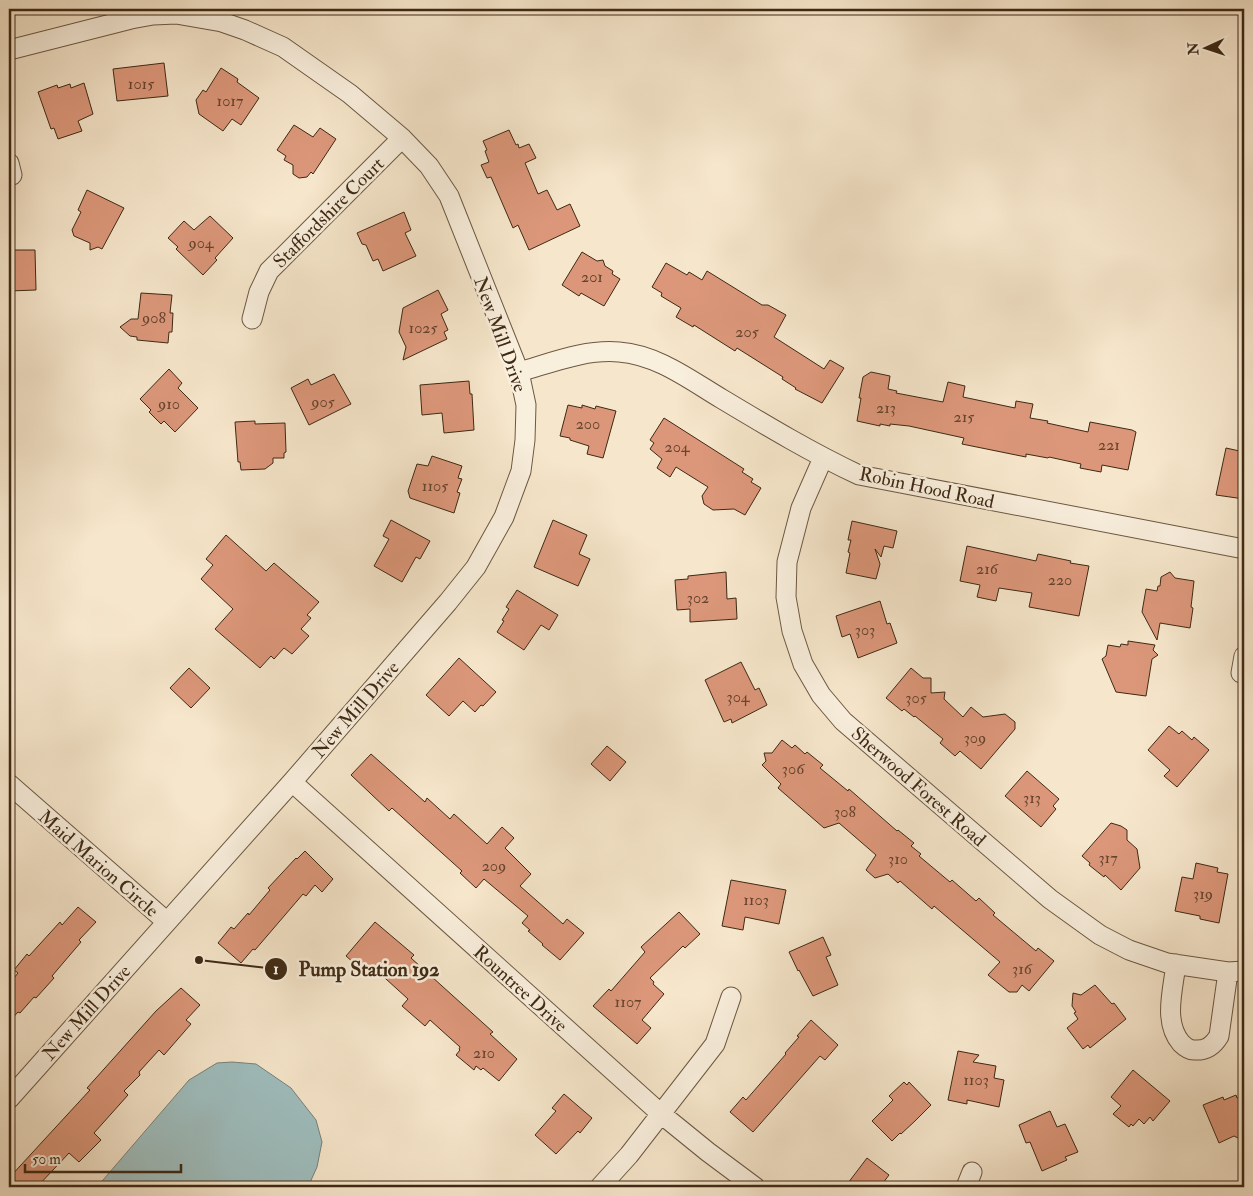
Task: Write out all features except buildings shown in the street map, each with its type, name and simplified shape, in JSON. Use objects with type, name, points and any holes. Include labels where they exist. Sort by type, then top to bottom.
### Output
[{"type":"street","name":"New Mill Drive","points":[[9,50],[131,18],[176,14],[222,22],[282,47],[350,94],[402,138],[429,166],[449,196],[519,372],[526,405],[525,440],[521,471],[504,517],[488,549],[476,567],[292,782],[9,1099]]},
{"type":"street","name":"Staffordshire Court","points":[[252,319],[259,292],[269,271],[402,138]]},
{"type":"street","name":"Robin Hood Road","points":[[519,372],[593,352],[620,352],[647,358],[670,367],[692,382],[823,458],[859,474],[1244,549]]},
{"type":"street","name":"Sherwood Forest Road","points":[[823,458],[801,508],[787,562],[786,597],[794,639],[803,664],[821,695],[843,721],[1050,899],[1100,935],[1129,950],[1167,963],[1236,971]]},
{"type":"street","name":"Rountree Drive","points":[[292,782],[660,1113],[755,1187]]},
{"type":"street","name":"Maid Marion Circle","points":[[9,784],[167,922]]},
{"type":"street","points":[[1176,964],[1170,1018],[1174,1034],[1183,1045],[1191,1050],[1204,1050],[1214,1044],[1219,1036],[1236,971]]},
{"type":"street","points":[[600,1187],[629,1154],[715,1044],[731,997]]},
{"type":"water","points":[[217,1063],[256,1064],[291,1088],[316,1120],[322,1142],[317,1167],[308,1187],[97,1187],[189,1080]]},
{"type":"place","name":"Pump Station 192","points":[[199,960]]}]
